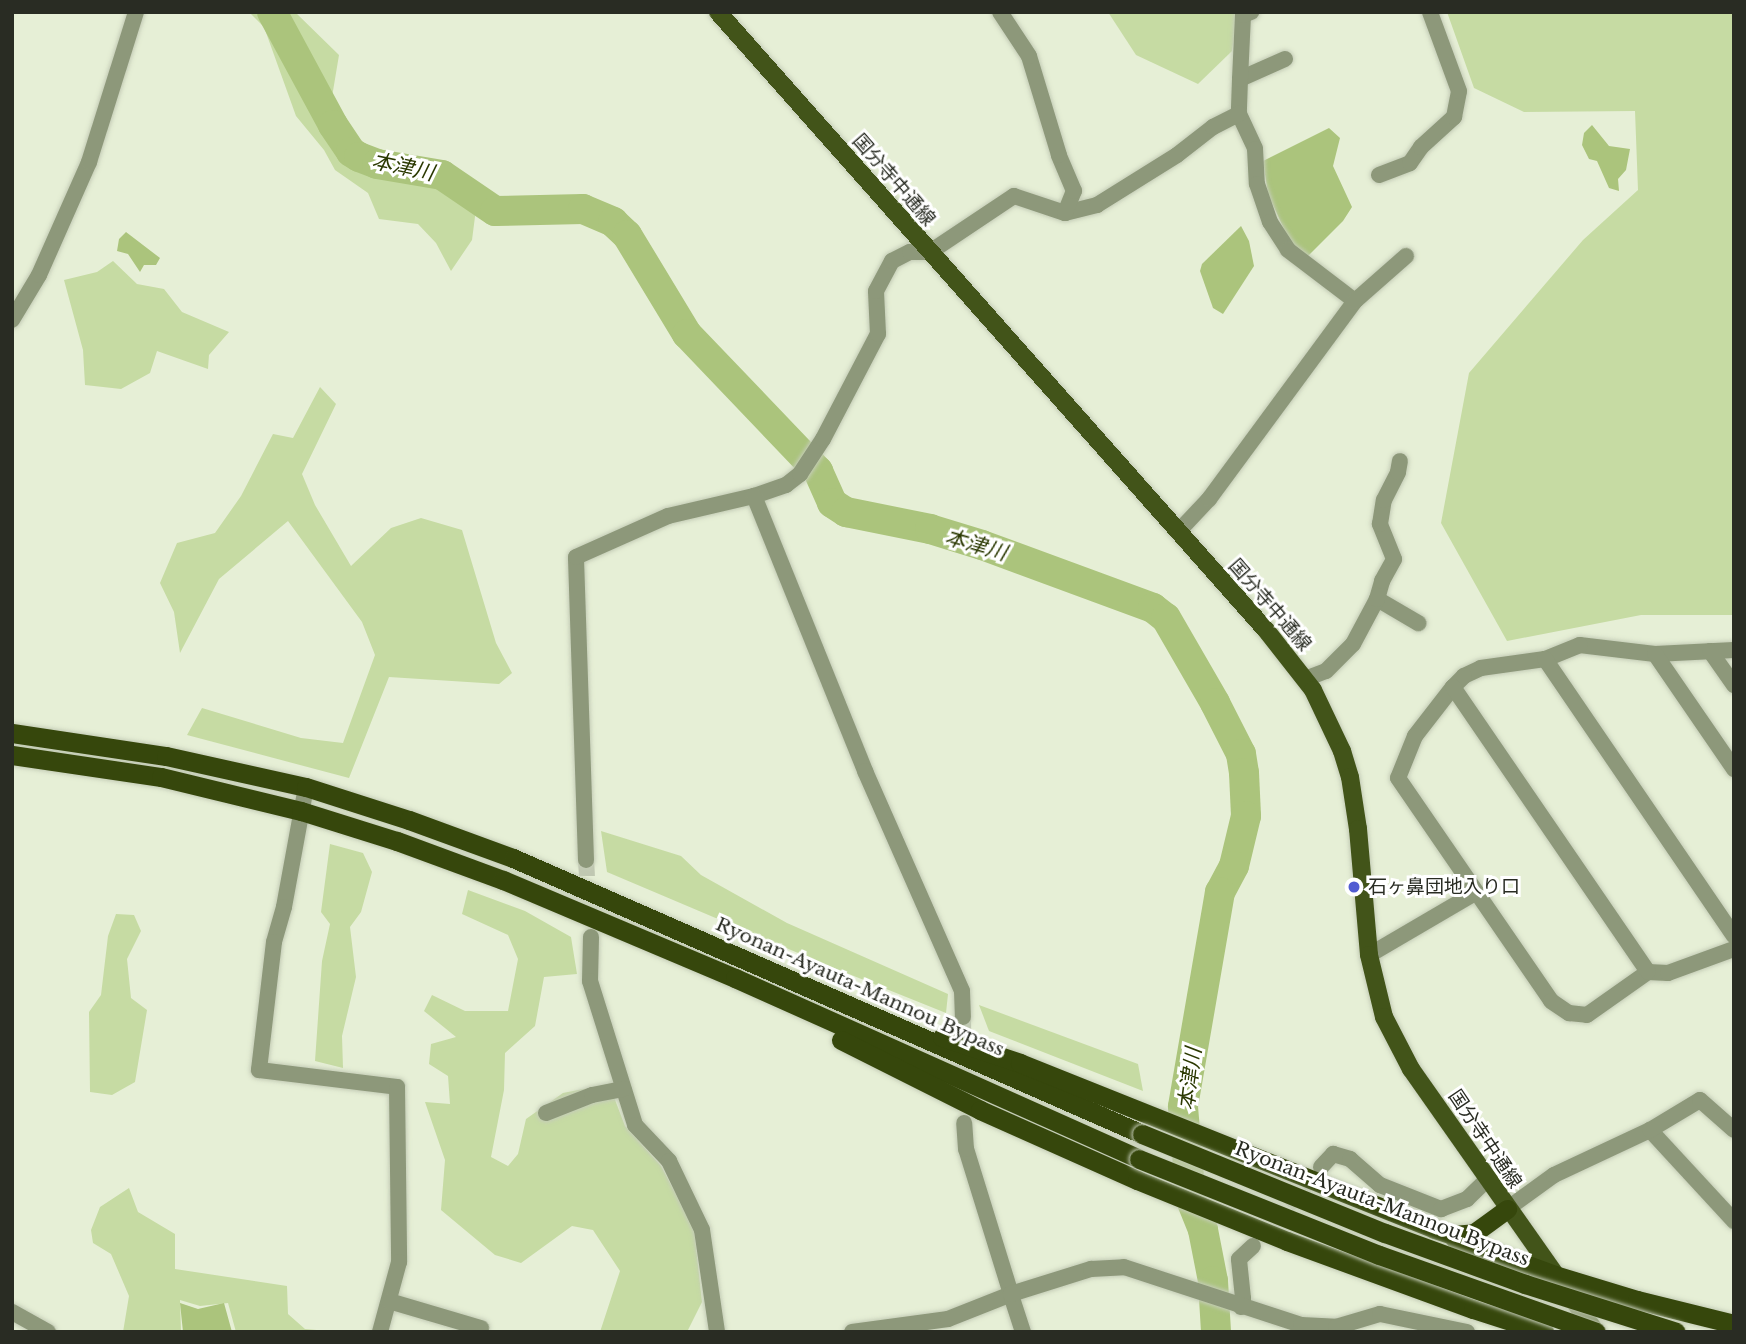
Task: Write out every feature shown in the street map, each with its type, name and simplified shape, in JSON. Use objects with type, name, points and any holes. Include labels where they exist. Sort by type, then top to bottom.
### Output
[{"type":"highway","name":"Ryonan-Ayauta-Mannou Bypass","points":[[12,733],[166,756],[306,787],[409,820],[513,858],[1142,1134],[1398,1238],[1525,1284],[1676,1332]]},
{"type":"highway","points":[[12,755],[161,777],[301,811],[503,880],[735,978],[1139,1159],[1378,1255],[1596,1332]]},
{"type":"highway","points":[[742,959],[1144,1112],[1243,1154],[1555,1275],[1734,1324]]},
{"type":"highway","points":[[735,978],[863,1052],[980,1110],[1138,1180],[1239,1222],[1473,1309],[1544,1332]]},
{"type":"highway","points":[[1434,1229],[1452,1235],[1474,1234],[1507,1209]]},
{"type":"main road","name":"国分寺中通線","points":[[718,12],[1305,679],[1328,719],[1350,777],[1369,955],[1375,989],[1396,1044],[1507,1209],[1596,1332]]},
{"type":"street","points":[[12,320],[39,275],[89,162],[136,12]]},
{"type":"street","points":[[1000,12],[1029,56],[1059,155],[1074,191],[1065,213]]},
{"type":"street","points":[[1251,12],[1243,15],[1239,114],[1255,149],[1257,184],[1270,222],[1288,250],[1355,301]]},
{"type":"street","points":[[1379,175],[1410,163],[1420,147],[1454,117],[1459,91],[1430,12]]},
{"type":"street","points":[[1240,79],[1285,59]]},
{"type":"street","points":[[586,860],[576,557],[668,516],[754,496],[786,485],[800,474],[823,439],[878,334],[876,290],[892,261],[910,252],[930,252],[1014,197],[1065,213],[1097,205],[1177,155],[1213,127],[1239,114]]},
{"type":"street","points":[[1178,532],[1209,499],[1355,301],[1406,256]]},
{"type":"street","points":[[1305,679],[1326,671],[1353,644],[1377,599],[1382,580],[1394,559],[1380,524],[1384,499],[1398,472],[1400,461]]},
{"type":"street","points":[[754,496],[865,771],[962,991],[963,1017]]},
{"type":"street","points":[[1377,599],[1419,623]]},
{"type":"street","points":[[1734,650],[1656,654],[1580,645],[1545,659],[1480,668],[1464,676],[1453,687],[1415,736],[1398,778],[1552,1001],[1569,1013],[1587,1015],[1648,972],[1668,973],[1734,950]]},
{"type":"street","points":[[1710,651],[1734,685]]},
{"type":"street","points":[[1656,654],[1734,769]]},
{"type":"street","points":[[1545,659],[1734,936]]},
{"type":"street","points":[[1453,687],[1648,972]]},
{"type":"street","points":[[306,787],[285,907],[274,942],[259,1070],[397,1087],[399,1262],[380,1332]]},
{"type":"street","points":[[1369,955],[1475,892]]},
{"type":"street","points":[[591,937],[590,981],[623,1089],[635,1125],[669,1161],[702,1230],[718,1332]]},
{"type":"street","points":[[546,1113],[592,1095],[623,1089]]},
{"type":"street","points":[[1507,1209],[1554,1175],[1650,1130],[1700,1100],[1734,1130]]},
{"type":"street","points":[[964,1122],[966,1149],[1023,1332]]},
{"type":"street","points":[[1650,1130],[1734,1221]]},
{"type":"street","points":[[1321,1167],[1333,1154],[1350,1159],[1380,1185],[1441,1209],[1467,1199],[1487,1180]]},
{"type":"street","points":[[1236,1305],[1244,1298],[1239,1259],[1253,1246]]},
{"type":"street","points":[[852,1332],[948,1318],[1011,1294],[1091,1269],[1124,1267],[1301,1325],[1336,1327],[1380,1314],[1467,1332]]},
{"type":"street","points":[[388,1301],[481,1328]]},
{"type":"street","points":[[12,1312],[48,1332]]},
{"type":"shaded area","points":[[249,12],[295,12],[339,55],[327,127],[346,155],[374,168],[432,178],[454,190],[476,209],[472,240],[451,271],[436,243],[418,224],[379,219],[368,193],[335,170],[324,150],[296,116],[264,27]]},
{"type":"shaded area","points":[[1108,12],[1238,12],[1232,51],[1198,84],[1136,55]]},
{"type":"shaded area","points":[[1447,12],[1734,12],[1734,615],[1641,615],[1507,641],[1441,523],[1469,373],[1583,240],[1638,190],[1635,111],[1524,112],[1474,88]]},
{"type":"shaded area","points":[[1592,125],[1609,146],[1630,149],[1626,170],[1618,179],[1619,191],[1609,188],[1597,161],[1589,159],[1582,145],[1584,133]]},
{"type":"shaded area","points":[[1329,128],[1340,138],[1333,166],[1352,207],[1343,221],[1307,257],[1295,247],[1284,229],[1268,194],[1263,161]]},
{"type":"shaded area","points":[[1241,226],[1249,241],[1254,266],[1223,314],[1213,308],[1200,271],[1202,264]]},
{"type":"shaded area","points":[[126,232],[160,258],[156,265],[144,265],[140,272],[128,254],[117,251],[119,239]]},
{"type":"shaded area","points":[[113,261],[137,284],[164,289],[182,312],[229,332],[209,355],[208,369],[157,351],[150,373],[121,389],[85,385],[83,350],[64,280],[97,272]]},
{"type":"shaded area","points":[[320,387],[336,404],[302,474],[315,505],[351,566],[391,528],[421,518],[462,530],[496,643],[512,673],[499,684],[389,677],[349,778],[187,735],[202,708],[301,738],[343,743],[375,655],[362,622],[288,521],[219,579],[180,653],[174,612],[160,583],[177,543],[215,533],[241,496],[273,434],[293,438]]},
{"type":"shaded area","points":[[601,831],[681,856],[701,875],[787,923],[948,994],[946,1013],[607,872]]},
{"type":"shaded area","points":[[330,844],[363,853],[372,872],[361,912],[350,927],[356,977],[342,1036],[343,1068],[315,1061],[322,961],[330,924],[321,912]]},
{"type":"shaded area","points":[[468,890],[525,911],[571,937],[577,974],[544,977],[535,1026],[505,1053],[504,1090],[491,1157],[508,1166],[518,1154],[526,1119],[563,1093],[609,1084],[625,1126],[661,1166],[694,1229],[702,1302],[687,1332],[600,1332],[620,1271],[593,1230],[572,1226],[521,1263],[495,1255],[441,1210],[445,1160],[425,1102],[450,1104],[448,1076],[429,1064],[431,1044],[456,1037],[424,1011],[432,995],[465,1011],[508,1011],[518,959],[508,935],[462,914]]},
{"type":"shaded area","points":[[116,914],[134,915],[141,931],[127,959],[131,998],[147,1010],[135,1082],[112,1095],[90,1092],[89,1012],[101,995],[108,936]]},
{"type":"shaded area","points":[[979,1005],[1138,1064],[1143,1091],[989,1031]]},
{"type":"shaded area","points":[[129,1188],[138,1212],[175,1234],[175,1269],[287,1286],[288,1314],[305,1329],[340,1332],[236,1332],[228,1303],[200,1306],[180,1300],[181,1332],[123,1332],[129,1296],[111,1254],[93,1243],[91,1230],[100,1207]]},
{"type":"shaded area","points":[[180,1303],[198,1309],[224,1303],[232,1332],[183,1332]]},
{"type":"waterway","name":"本津川","points":[[272,12],[333,125],[351,152],[359,157],[377,164],[442,175],[495,211],[583,209],[613,222],[627,235],[687,334],[818,471],[832,503],[846,512],[930,529],[982,545],[1153,608],[1166,618],[1241,754],[1244,773],[1246,816],[1234,866],[1220,892],[1183,1107],[1191,1200],[1203,1230],[1213,1281],[1216,1332]]},
{"type":"tunnel","points":[[586,860],[590,927]]},
{"type":"tunnel","points":[[963,1017],[964,1089]]},
{"type":"tunnel","points":[[1272,1224],[1317,1172]]},
{"type":"place","name":"石ヶ鼻団地入り口","points":[[1354,887]]}]
